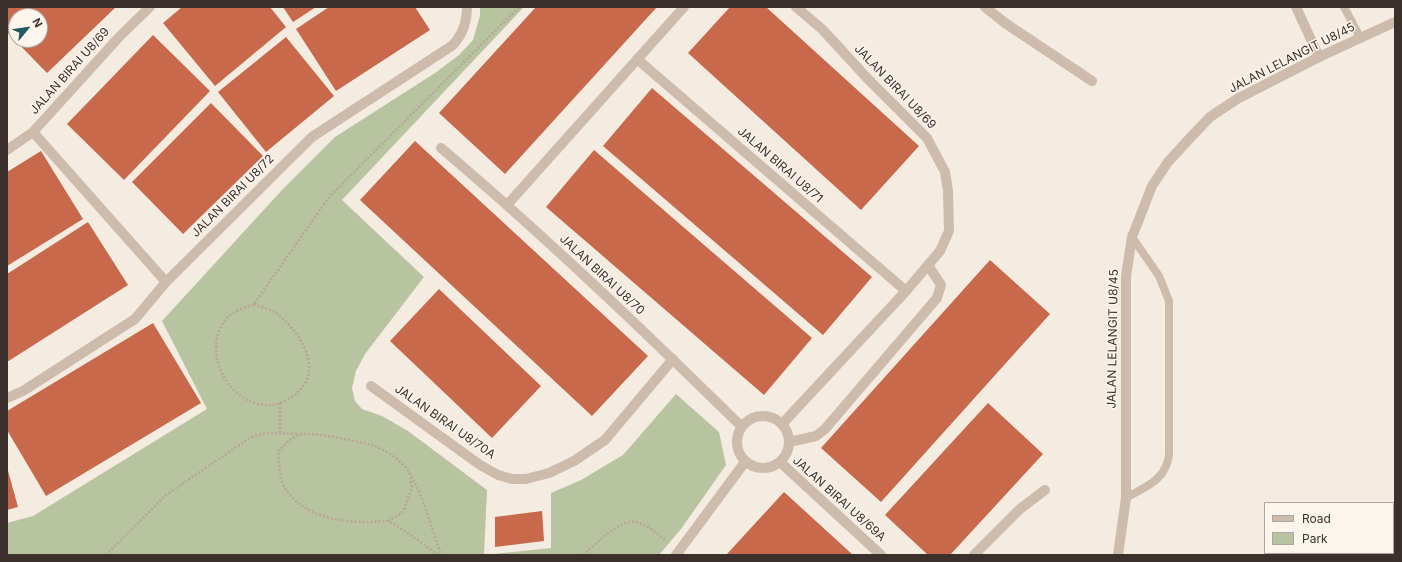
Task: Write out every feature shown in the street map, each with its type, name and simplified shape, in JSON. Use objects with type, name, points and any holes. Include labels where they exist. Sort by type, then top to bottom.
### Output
[{"type":"street","name":"JALAN BIRAI U8/69","points":[[7,150],[33,132],[120,36],[150,7]]},
{"type":"street","name":"JALAN BIRAI U8/72","points":[[7,398],[23,391],[135,319],[166,282],[312,137],[453,45],[460,37],[464,26],[467,7]]},
{"type":"street","points":[[507,205],[684,7]]},
{"type":"street","name":"JALAN BIRAI U8/69","points":[[782,424],[906,291],[940,251],[949,231],[947,181],[938,156],[927,138],[867,78],[822,29],[796,7]]},
{"type":"street","points":[[985,7],[1005,23],[1092,81]]},
{"type":"street","points":[[1296,7],[1319,57]]},
{"type":"street","name":"JALAN LELANGIT U8/45","points":[[1118,555],[1126,498],[1124,300],[1126,276],[1132,237],[1152,186],[1168,162],[1210,117],[1237,99],[1360,37],[1395,22]]},
{"type":"street","name":"JALAN BIRAI U8/71","points":[[637,59],[906,291]]},
{"type":"street","points":[[33,132],[166,282]]},
{"type":"street","name":"JALAN BIRAI U8/70","points":[[441,148],[507,205],[673,359],[741,426]]},
{"type":"street","points":[[789,442],[816,436],[825,429],[937,298],[940,285],[928,265]]},
{"type":"street","name":"JALAN BIRAI U8/70A","points":[[371,386],[480,465],[498,475],[512,479],[526,478],[549,473],[574,461],[604,440],[673,359]]},
{"type":"street","points":[[763,415],[773,418],[782,424],[786,429],[789,442],[787,453],[780,462],[771,467],[762,468],[753,467],[745,462],[736,445],[736,438],[741,426],[749,419],[763,415]]},
{"type":"street","points":[[678,552],[745,462]]},
{"type":"street","name":"JALAN BIRAI U8/69A","points":[[780,462],[881,555]]},
{"type":"street","points":[[974,555],[1020,509],[1045,490]]},
{"type":"lane","points":[[1344,7],[1360,37]]},
{"type":"lane","points":[[1126,498],[1160,477],[1168,463],[1169,455],[1169,301],[1159,276],[1132,237]]},
{"type":"path","points":[[254,304],[275,312],[291,325],[308,355],[310,373],[306,385],[295,395],[280,403],[269,405],[250,402],[234,392],[222,375],[216,352],[217,335],[225,319],[254,304],[330,196],[519,7]]},
{"type":"path","points":[[280,403],[280,433]]},
{"type":"path","points":[[106,555],[166,495],[251,437],[267,433],[322,435],[375,446],[396,458],[408,471],[428,518],[440,555]]},
{"type":"path","points":[[300,434],[287,442],[278,452],[279,469],[285,487],[299,503],[315,514],[331,520],[364,523],[388,521],[403,512],[412,487],[408,471]]},
{"type":"path","points":[[388,521],[440,555]]},
{"type":"path","points":[[583,555],[623,523],[634,521],[644,525],[678,552]]},
{"type":"green space","points":[[480,7],[524,7],[342,200],[424,277],[365,354],[356,371],[352,388],[355,401],[362,409],[382,416],[408,431],[487,490],[484,555],[7,555],[7,523],[33,516],[207,409],[162,321],[282,190],[335,137],[435,73],[459,55],[473,40],[480,16]]},
{"type":"green space","points":[[676,394],[719,432],[726,465],[681,529],[659,555],[485,555],[551,548],[551,493],[581,480],[623,455]]},
{"type":"building","points":[[7,7],[116,7],[47,73],[23,48],[48,48],[48,8],[8,8],[8,33]]},
{"type":"building","points":[[182,7],[270,7],[286,27],[215,86],[163,23]]},
{"type":"building","points":[[283,7],[316,7],[293,22]]},
{"type":"building","points":[[329,7],[415,7],[430,30],[336,91],[296,29]]},
{"type":"building","points":[[536,7],[657,7],[505,174],[439,113]]},
{"type":"building","points":[[730,7],[766,7],[919,146],[861,210],[688,53]]},
{"type":"building","points":[[153,35],[210,91],[124,180],[67,124]]},
{"type":"building","points":[[286,37],[334,96],[266,152],[218,92]]},
{"type":"building","points":[[652,88],[872,277],[823,335],[603,146]]},
{"type":"building","points":[[211,103],[263,156],[183,234],[132,182]]},
{"type":"building","points":[[415,141],[648,356],[592,416],[360,200]]},
{"type":"building","points":[[594,150],[812,338],[764,395],[546,207]]},
{"type":"building","points":[[41,151],[83,219],[7,266],[7,172]]},
{"type":"building","points":[[88,222],[128,285],[7,362],[7,274]]},
{"type":"building","points":[[990,260],[1050,314],[881,502],[821,448]]},
{"type":"building","points":[[439,289],[541,386],[492,438],[390,341]]},
{"type":"building","points":[[153,323],[201,403],[46,496],[7,430],[7,411]]},
{"type":"building","points":[[988,403],[1043,454],[950,555],[928,555],[885,515]]},
{"type":"building","points":[[7,467],[18,507],[7,510]]},
{"type":"building","points":[[784,492],[853,555],[728,555],[727,554]]},
{"type":"building","points":[[542,511],[544,541],[495,547],[495,517]]}]
